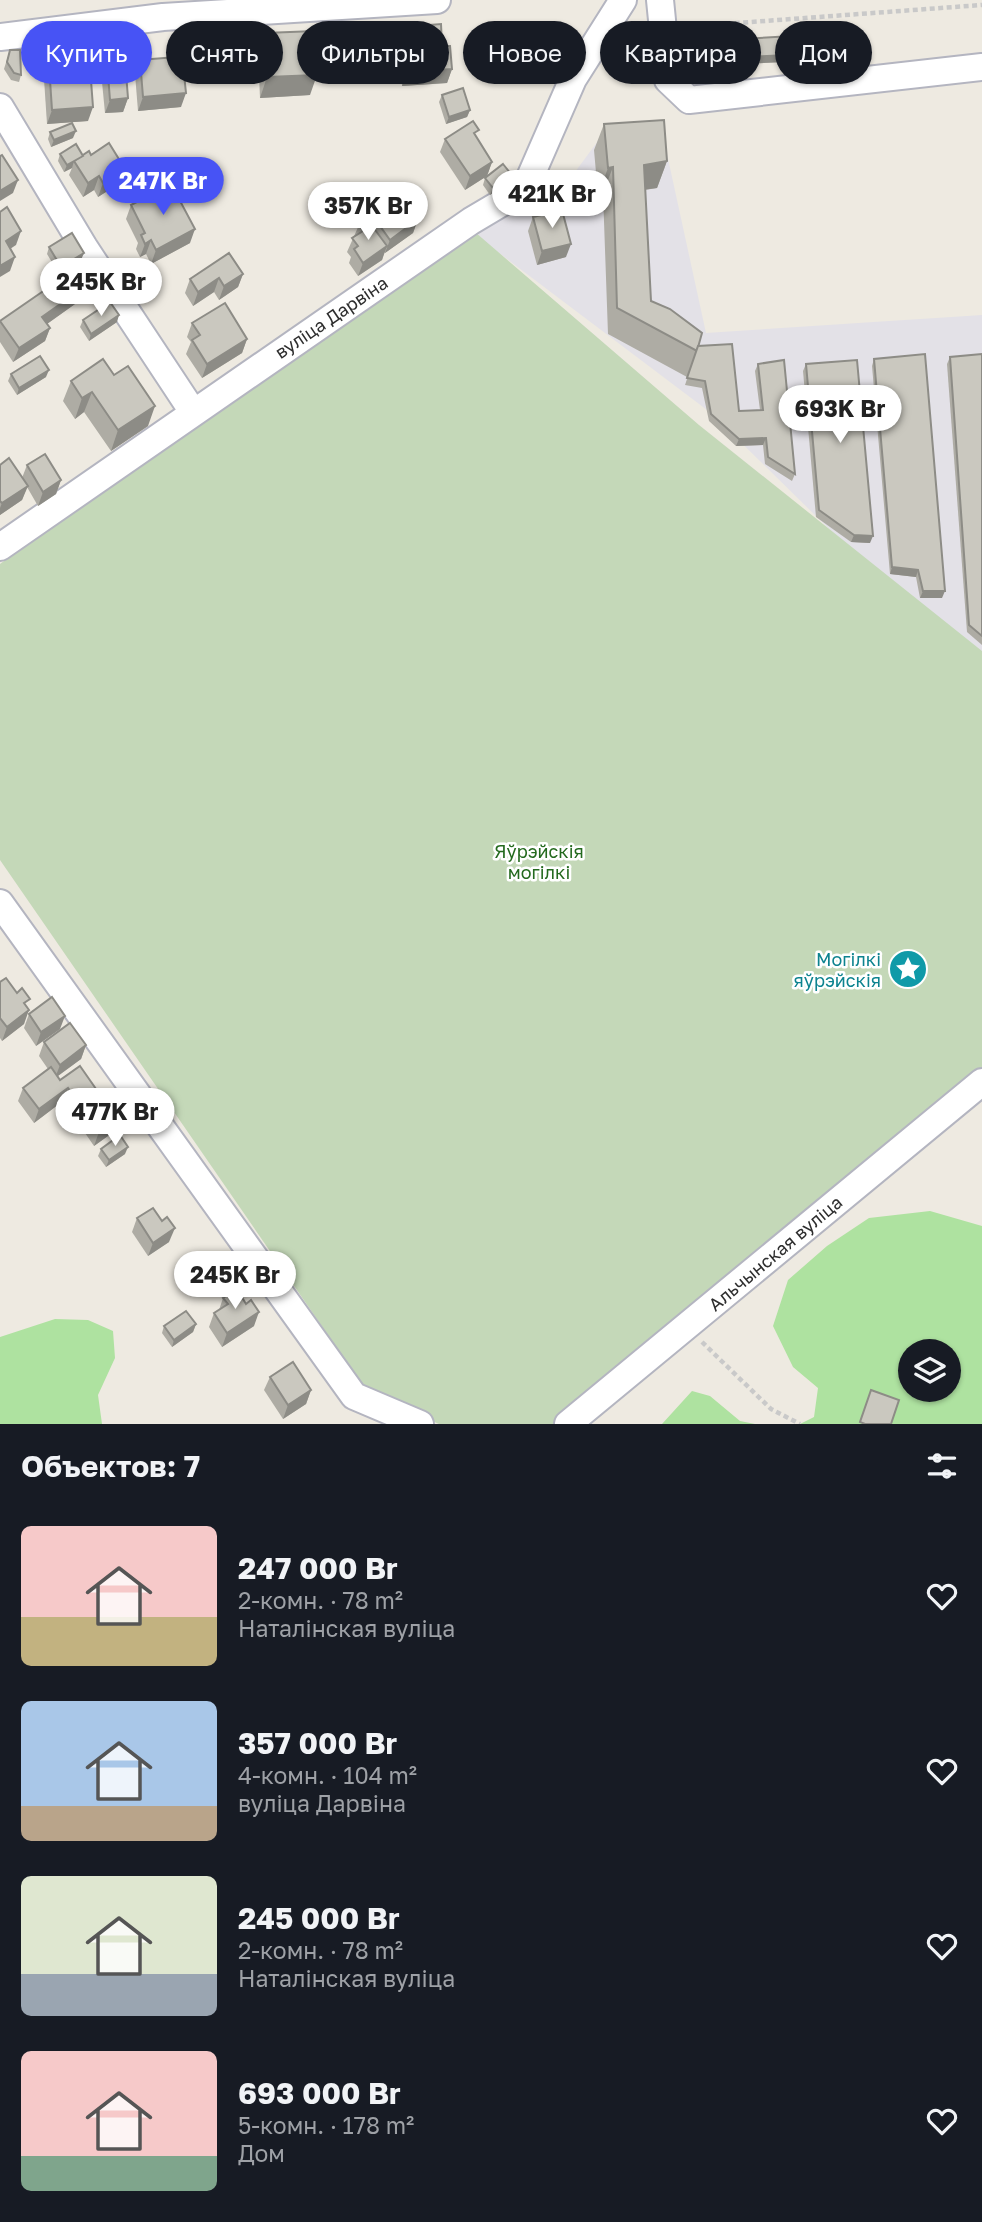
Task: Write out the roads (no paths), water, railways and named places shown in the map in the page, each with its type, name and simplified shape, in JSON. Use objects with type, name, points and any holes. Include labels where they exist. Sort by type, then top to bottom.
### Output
[{"type":"street","name":"вуліца Дарвіна","points":[[0,547],[471,221],[525,189],[573,79],[623,0]]},
{"type":"street","points":[[0,37],[159,6],[425,1]]},
{"type":"street","points":[[661,10],[668,80],[689,100],[982,67]]},
{"type":"street","points":[[0,107],[84,247],[193,412]]},
{"type":"street","points":[[5,919],[354,1396],[420,1424]]},
{"type":"street","name":"Альчынская вуліца","points":[[568,1424],[982,1082]]},
{"type":"place","name":"Могілкі яўрэйскія","points":[[908,969]]},
{"type":"park label","name":"Яўрэйскія могілкі","points":[[539,861]]}]
